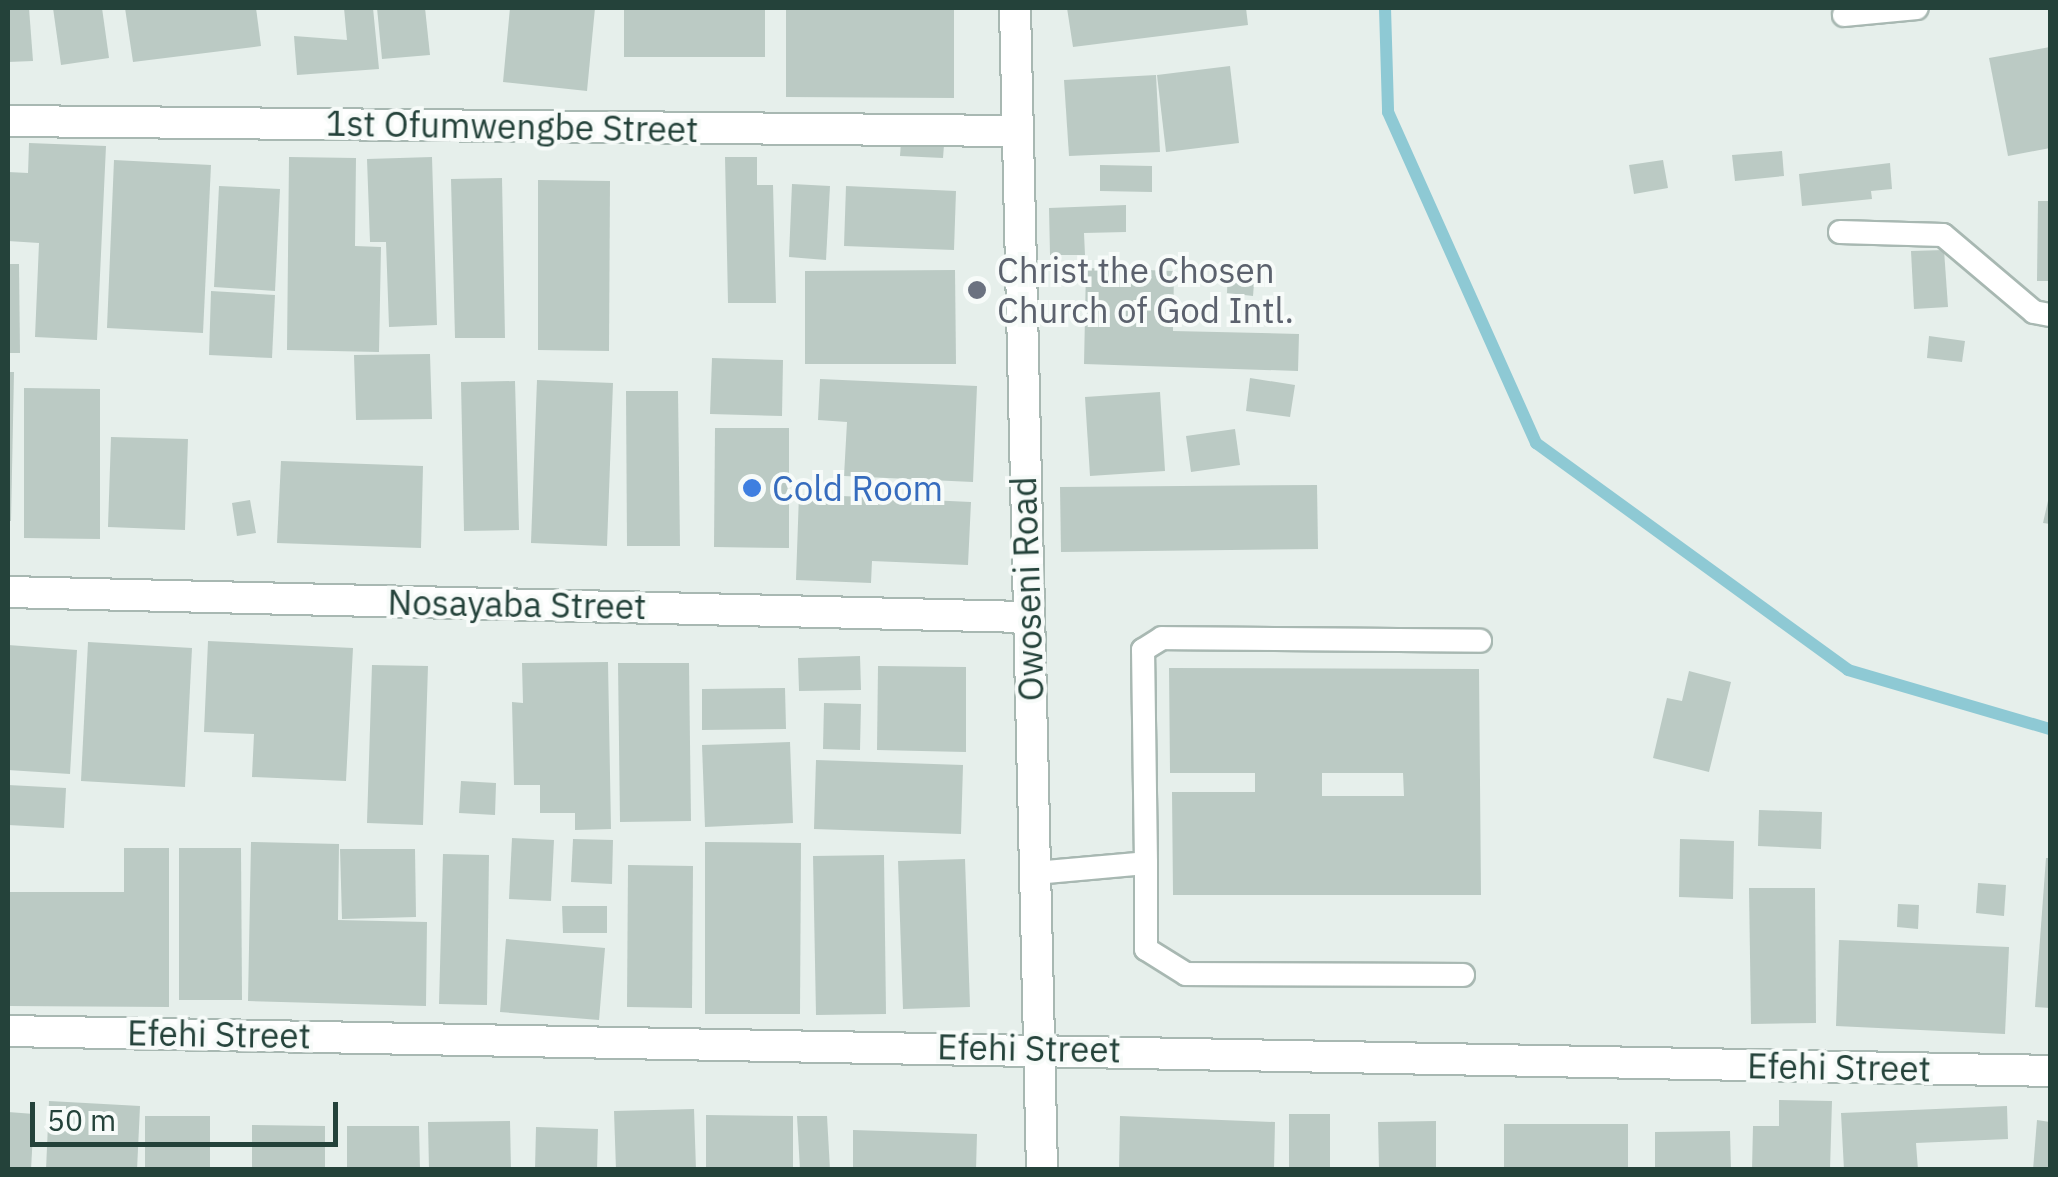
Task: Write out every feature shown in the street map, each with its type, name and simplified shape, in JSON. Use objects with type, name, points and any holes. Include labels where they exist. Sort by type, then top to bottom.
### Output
[{"type":"street","name":"Owoseni Road","points":[[1015,8],[1042,1170]]},
{"type":"street","name":"1st Ofumwengbe Street","points":[[8,121],[1016,131]]},
{"type":"street","name":"Nosayaba Street","points":[[8,592],[1027,616]]},
{"type":"street","name":"Efehi Street","points":[[8,1031],[1040,1048],[2050,1072]]},
{"type":"lane","points":[[1844,15],[1917,8]]},
{"type":"lane","points":[[1840,232],[1943,235],[2034,312],[2050,315]]},
{"type":"lane","points":[[1463,975],[1186,974],[1160,966],[1146,949],[1143,650],[1162,638],[1480,641]]},
{"type":"lane","points":[[1035,873],[1146,863]]},
{"type":"building","points":[[8,8],[29,8],[33,61],[8,62]]},
{"type":"building","points":[[53,8],[102,8],[109,58],[61,65]]},
{"type":"building","points":[[125,8],[256,8],[261,46],[133,62]]},
{"type":"building","points":[[344,8],[373,8],[379,69],[297,75],[294,36],[347,40]]},
{"type":"building","points":[[377,8],[425,8],[430,55],[382,59]]},
{"type":"building","points":[[510,8],[595,8],[587,91],[503,82]]},
{"type":"building","points":[[624,8],[765,8],[765,57],[624,57]]},
{"type":"building","points":[[786,8],[954,8],[954,98],[786,97]]},
{"type":"building","points":[[1067,8],[1246,8],[1248,25],[1073,47]]},
{"type":"building","points":[[2050,47],[2050,148],[2008,156],[1989,58]]},
{"type":"building","points":[[1230,66],[1239,143],[1166,152],[1157,75]]},
{"type":"building","points":[[1156,75],[1160,152],[1069,156],[1064,80]]},
{"type":"building","points":[[901,142],[944,145],[943,158],[900,156]]},
{"type":"building","points":[[29,143],[106,146],[97,340],[35,337],[39,243],[8,241],[8,172],[28,173]]},
{"type":"building","points":[[1782,151],[1784,176],[1735,181],[1732,155]]},
{"type":"building","points":[[289,157],[356,158],[355,246],[381,247],[379,352],[287,350]]},
{"type":"building","points":[[432,157],[437,325],[389,327],[386,242],[370,242],[367,159]]},
{"type":"building","points":[[725,157],[757,157],[757,185],[773,185],[776,303],[728,303]]},
{"type":"building","points":[[114,160],[211,165],[203,333],[107,328]]},
{"type":"building","points":[[1663,160],[1668,188],[1634,194],[1629,165]]},
{"type":"building","points":[[1890,163],[1892,189],[1871,191],[1872,199],[1802,206],[1799,174]]},
{"type":"building","points":[[1100,165],[1152,166],[1152,192],[1100,191]]},
{"type":"building","points":[[502,178],[505,338],[455,338],[451,179]]},
{"type":"building","points":[[538,180],[610,181],[609,351],[538,350]]},
{"type":"building","points":[[792,184],[830,186],[826,260],[789,257]]},
{"type":"building","points":[[219,186],[280,189],[275,291],[214,287]]},
{"type":"building","points":[[846,186],[956,191],[954,250],[844,246]]},
{"type":"building","points":[[2038,201],[2050,201],[2050,281],[2037,281]]},
{"type":"building","points":[[1126,205],[1126,232],[1084,233],[1085,255],[1050,255],[1049,208]]},
{"type":"building","points":[[1944,250],[1948,307],[1914,309],[1911,251]]},
{"type":"building","points":[[8,264],[19,264],[20,353],[8,353]]},
{"type":"building","points":[[1086,268],[1174,271],[1173,331],[1299,334],[1298,371],[1084,364]]},
{"type":"building","points":[[1228,268],[1255,271],[1253,296],[1227,293]]},
{"type":"building","points":[[955,270],[956,364],[805,364],[805,271]]},
{"type":"building","points":[[211,291],[275,295],[272,358],[209,355]]},
{"type":"building","points":[[1929,336],[1965,341],[1962,362],[1927,358]]},
{"type":"building","points":[[430,354],[432,419],[356,420],[354,355]]},
{"type":"building","points":[[712,358],[783,360],[782,416],[710,414]]},
{"type":"building","points":[[8,372],[14,372],[11,521],[8,521]]},
{"type":"building","points":[[1250,378],[1295,385],[1290,417],[1246,411]]},
{"type":"building","points":[[820,379],[977,386],[973,482],[844,476],[847,422],[818,420]]},
{"type":"building","points":[[537,380],[613,383],[607,546],[531,543]]},
{"type":"building","points":[[515,381],[519,530],[464,531],[461,382]]},
{"type":"building","points":[[24,388],[100,389],[100,539],[24,538]]},
{"type":"building","points":[[626,391],[678,391],[680,546],[627,546]]},
{"type":"building","points":[[1160,392],[1165,471],[1090,476],[1085,397]]},
{"type":"building","name":"Cold Room","points":[[715,428],[789,428],[789,548],[714,547]]},
{"type":"building","points":[[1235,429],[1240,465],[1191,472],[1186,436]]},
{"type":"building","points":[[111,437],[188,439],[185,530],[108,527]]},
{"type":"building","points":[[281,461],[423,466],[421,548],[277,543]]},
{"type":"building","points":[[1317,485],[1318,549],[1061,552],[1060,487]]},
{"type":"building","points":[[2050,492],[2050,524],[2043,523]]},
{"type":"building","points":[[799,494],[971,502],[968,565],[872,561],[871,583],[796,580]]},
{"type":"building","points":[[250,500],[256,533],[237,536],[232,503]]},
{"type":"building","points":[[208,641],[353,648],[346,781],[252,777],[254,734],[204,732]]},
{"type":"building","points":[[88,642],[192,648],[185,787],[81,781]]},
{"type":"building","points":[[8,645],[77,650],[70,774],[8,770]]},
{"type":"building","points":[[860,656],[861,690],[799,691],[798,658]]},
{"type":"building","points":[[608,662],[611,829],[575,830],[575,813],[540,813],[540,785],[514,785],[512,702],[523,703],[522,663]]},
{"type":"building","points":[[618,663],[689,663],[691,821],[620,822]]},
{"type":"building","points":[[372,665],[428,666],[423,825],[367,823]]},
{"type":"building","points":[[878,666],[966,667],[966,752],[877,750]]},
{"type":"building","points":[[1169,668],[1479,669],[1481,895],[1173,895],[1172,792],[1255,792],[1255,773],[1170,773]],"holes":[[[1322,773],[1403,773],[1404,796],[1322,796]]]},
{"type":"building","points":[[1689,671],[1731,682],[1709,772],[1653,758],[1667,698],[1682,701]]},
{"type":"building","points":[[785,688],[786,729],[702,730],[702,689]]},
{"type":"building","points":[[824,703],[861,704],[860,750],[823,749]]},
{"type":"building","points":[[790,742],[793,823],[705,827],[702,745]]},
{"type":"building","points":[[816,760],[963,765],[961,834],[814,829]]},
{"type":"building","points":[[461,781],[496,783],[495,815],[459,813]]},
{"type":"building","points":[[8,785],[66,788],[64,828],[8,825]]},
{"type":"building","points":[[1759,810],[1822,812],[1821,849],[1758,846]]},
{"type":"building","points":[[512,838],[554,840],[551,901],[509,899]]},
{"type":"building","points":[[573,839],[613,840],[612,884],[571,882]]},
{"type":"building","points":[[1680,839],[1734,841],[1733,899],[1679,897]]},
{"type":"building","points":[[251,842],[339,844],[338,920],[427,922],[426,1006],[248,1001]]},
{"type":"building","points":[[705,842],[801,843],[800,1014],[705,1014]]},
{"type":"building","points":[[124,848],[169,848],[169,1007],[8,1006],[8,892],[124,892]]},
{"type":"building","points":[[179,848],[241,848],[242,1000],[179,1000]]},
{"type":"building","points":[[340,849],[415,849],[416,917],[342,919]]},
{"type":"building","points":[[443,854],[489,855],[487,1005],[439,1004]]},
{"type":"building","points":[[884,855],[886,1014],[816,1015],[813,856]]},
{"type":"building","points":[[2046,858],[2050,858],[2050,1008],[2035,1007]]},
{"type":"building","points":[[965,859],[970,1007],[903,1009],[898,861]]},
{"type":"building","points":[[628,865],[693,866],[692,1008],[627,1007]]},
{"type":"building","points":[[1978,883],[2006,885],[2004,916],[1976,913]]},
{"type":"building","points":[[1749,888],[1815,888],[1816,1023],[1751,1024]]},
{"type":"building","points":[[1898,904],[1919,905],[1918,929],[1897,927]]},
{"type":"building","points":[[562,906],[607,906],[607,933],[563,933]]},
{"type":"building","points":[[506,939],[605,948],[599,1020],[500,1012]]},
{"type":"building","points":[[1839,940],[2009,947],[2005,1034],[1836,1026]]},
{"type":"building","points":[[1779,1100],[1832,1101],[1830,1170],[1752,1170],[1753,1126],[1779,1126]]},
{"type":"building","points":[[49,1101],[140,1106],[137,1170],[46,1170]]},
{"type":"building","points":[[2007,1106],[2008,1139],[1916,1143],[1918,1170],[1844,1170],[1841,1113]]},
{"type":"building","points":[[694,1109],[696,1170],[616,1170],[614,1111]]},
{"type":"building","points":[[8,1112],[34,1114],[31,1170],[8,1170]]},
{"type":"building","points":[[1289,1114],[1330,1114],[1330,1170],[1289,1170]]},
{"type":"building","points":[[706,1115],[793,1116],[793,1170],[706,1170]]},
{"type":"building","points":[[145,1116],[210,1116],[210,1170],[145,1170]]},
{"type":"building","points":[[797,1116],[827,1116],[830,1170],[800,1170]]},
{"type":"building","points":[[1120,1116],[1275,1122],[1274,1170],[1119,1170]]},
{"type":"building","points":[[2037,1120],[2050,1122],[2050,1170],[2033,1170]]},
{"type":"building","points":[[510,1121],[511,1170],[429,1170],[428,1122]]},
{"type":"building","points":[[1436,1121],[1436,1170],[1379,1170],[1378,1122]]},
{"type":"building","points":[[1504,1124],[1628,1124],[1628,1170],[1504,1170]]},
{"type":"building","points":[[252,1125],[325,1126],[325,1170],[252,1170]]},
{"type":"building","points":[[347,1126],[419,1126],[420,1170],[347,1170]]},
{"type":"building","points":[[536,1127],[598,1129],[597,1170],[535,1170]]},
{"type":"building","points":[[853,1130],[977,1134],[976,1170],[853,1170]]},
{"type":"building","points":[[1730,1131],[1731,1170],[1655,1170],[1655,1132]]},
{"type":"waterway","points":[[1385,8],[1388,112],[1536,443],[1848,670],[2050,729]]},
{"type":"place","name":"Christ the Chosen Church of God Intl.","points":[[977,290]]},
{"type":"place","name":"Cold Room","points":[[752,488]]}]
